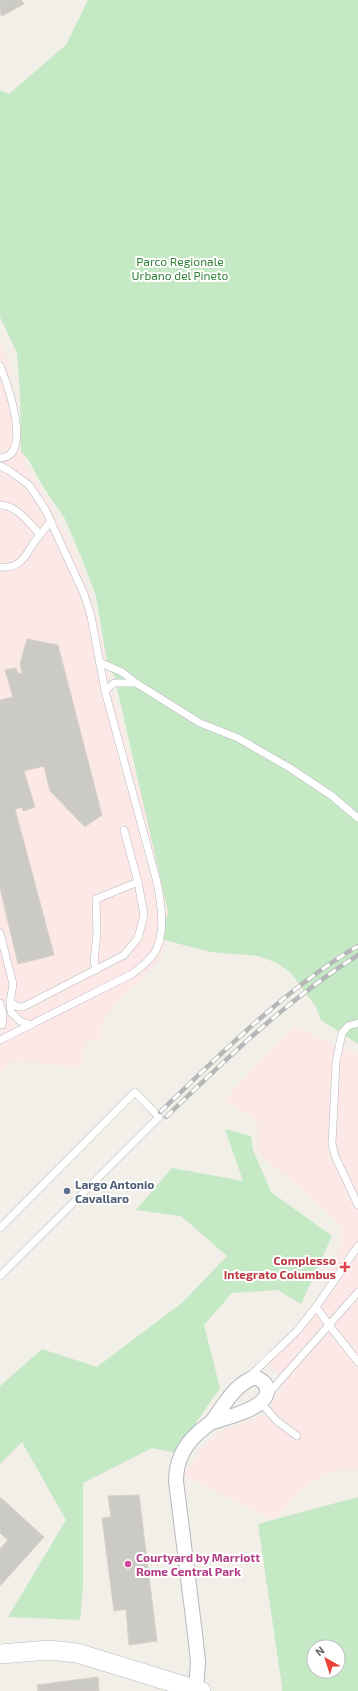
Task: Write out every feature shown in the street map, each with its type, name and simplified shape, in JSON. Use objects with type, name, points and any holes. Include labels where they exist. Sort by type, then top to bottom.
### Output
[{"type":"street","points":[[0,1654],[49,1650],[65,1651],[198,1690],[196,1642],[176,1474],[178,1460],[188,1443],[212,1422],[223,1404],[246,1380],[255,1377],[262,1381],[267,1387],[264,1399],[235,1416],[212,1422]]},
{"type":"lane","points":[[0,366],[17,428],[17,444],[13,451],[3,458],[0,458]]},
{"type":"lane","points":[[0,466],[29,485],[45,509],[84,594],[91,616],[105,691],[157,882],[162,908],[159,940],[154,954],[132,974],[0,1040]]},
{"type":"lane","points":[[0,505],[8,505],[17,510],[40,534]]},
{"type":"lane","points":[[0,567],[10,568],[24,559],[40,534],[51,521]]},
{"type":"lane","points":[[99,662],[122,672],[136,683],[200,723],[238,738],[290,768],[332,796],[358,818]]},
{"type":"lane","points":[[105,691],[114,683],[136,683]]},
{"type":"lane","points":[[10,1002],[18,1007],[23,1006],[96,970],[124,955],[138,938],[144,915],[138,882],[124,830]]},
{"type":"lane","points":[[96,970],[94,962],[97,934],[96,899],[138,882]]},
{"type":"lane","points":[[0,933],[12,984],[10,1002],[11,1012],[20,1022],[31,1025]]},
{"type":"lane","points":[[0,1006],[3,1015],[1,1026],[16,1032]]},
{"type":"lane","points":[[358,1023],[348,1026],[342,1034],[336,1062],[332,1144],[335,1156],[358,1205]]},
{"type":"lane","points":[[0,1228],[135,1092],[159,1117],[0,1276]]},
{"type":"lane","points":[[246,1380],[297,1331],[316,1307],[358,1246]]},
{"type":"lane","points":[[297,1436],[277,1421],[264,1399],[358,1292]]},
{"type":"lane","points":[[316,1307],[358,1362]]},
{"type":"shaded area","points":[[0,342],[8,358],[27,468],[48,501],[75,552],[99,623],[115,701],[153,839],[170,920],[161,959],[137,984],[115,1003],[102,1023],[101,1040],[87,1040],[80,1068],[12,1060],[0,1073]]},
{"type":"shaded area","name":"Complesso Integrato Columbus","points":[[294,1026],[358,1055],[358,1471],[336,1471],[320,1477],[304,1488],[273,1520],[184,1476],[202,1448],[221,1431],[266,1414],[284,1381],[264,1357],[299,1325],[322,1290],[341,1245],[341,1226],[309,1195],[274,1167],[257,1150],[257,1121],[224,1100]]},
{"type":"green space","name":"Parco Regionale Urbano del Pineto","points":[[88,0],[358,0],[358,1044],[321,1020],[316,1007],[291,973],[277,963],[258,956],[210,952],[161,939],[168,912],[114,675],[107,662],[96,596],[65,519],[42,485],[28,459],[21,452],[20,393],[17,353],[0,317],[0,90],[9,94],[66,45]]},
{"type":"green space","points":[[225,1129],[251,1136],[253,1150],[271,1192],[332,1236],[301,1304],[278,1290],[232,1293],[204,1325],[220,1388],[175,1453],[152,1448],[83,1483],[83,1586],[80,1620],[8,1617],[66,1520],[22,1442],[0,1464],[0,1386],[42,1349],[97,1367],[183,1302],[227,1256],[181,1216],[136,1210],[172,1168],[243,1181]]},
{"type":"green space","points":[[358,1497],[358,1691],[282,1691],[258,1524]]},
{"type":"building","points":[[0,0],[21,0],[24,4],[2,16],[0,13]]},
{"type":"building","points":[[27,639],[58,645],[102,815],[85,827],[50,791],[44,766],[24,771],[35,807],[23,811],[22,807],[15,809],[54,955],[18,964],[0,888],[0,700],[13,697],[5,670],[16,668],[18,674],[22,673],[20,664]]},
{"type":"building","name":"Courtyard by Marriott Rome Central Park","points":[[139,1495],[157,1641],[129,1645],[126,1609],[114,1611],[102,1518],[111,1517],[108,1496]]},
{"type":"building","points":[[0,1497],[44,1537],[0,1586],[0,1549],[8,1540],[0,1533]]},
{"type":"building","points":[[98,1677],[99,1691],[38,1691],[37,1685]]},
{"type":"railway","points":[[160,1112],[230,1045],[279,1002],[331,963],[358,946]]},
{"type":"railway","points":[[166,1117],[258,1031],[306,991],[358,955]]},
{"type":"place","name":"Largo Antonio Cavallaro","points":[[67,1191]]},
{"type":"place","name":"Complesso Integrato Columbus","points":[[345,1267]]},
{"type":"place","name":"Courtyard by Marriott Rome Central Park","points":[[128,1564]]}]
